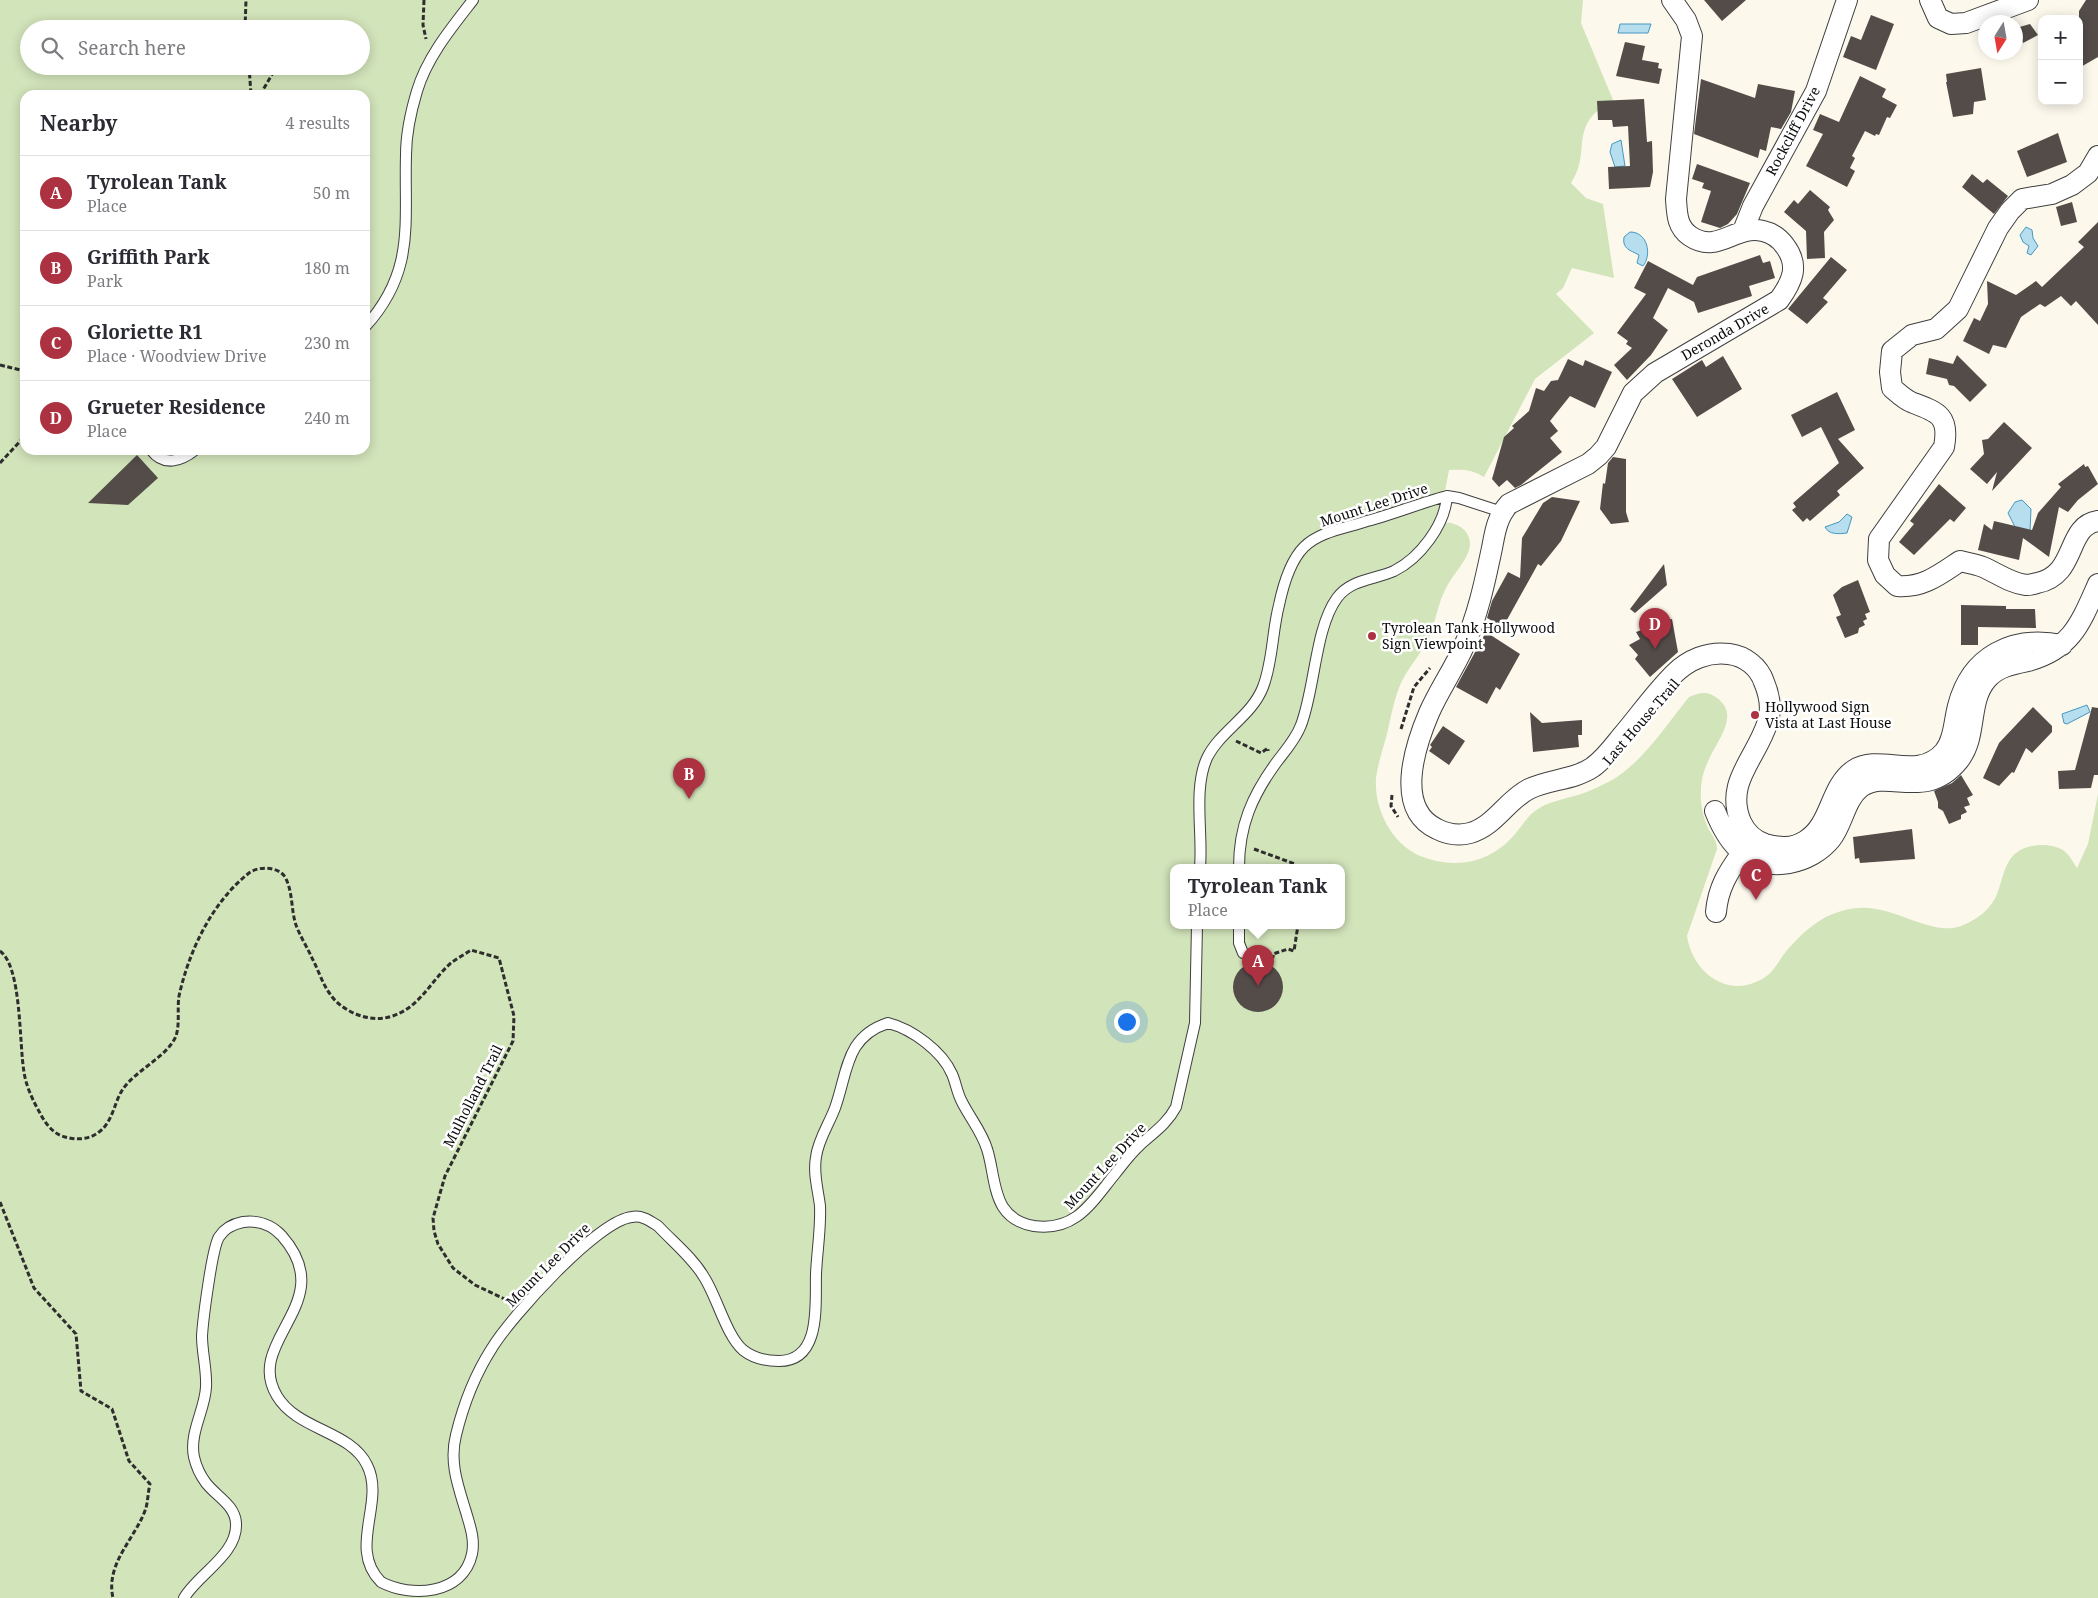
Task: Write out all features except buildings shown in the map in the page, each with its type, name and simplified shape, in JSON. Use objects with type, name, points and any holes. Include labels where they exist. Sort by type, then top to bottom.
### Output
[{"type":"street","name":"Deronda Drive","points":[[1502,512],[1509,504],[1588,464],[1598,456],[1606,447],[1634,393],[1655,373],[1779,300],[1793,276],[1795,267],[1791,254],[1780,239],[1763,231],[1744,231],[1708,244],[1694,239],[1682,231],[1677,217],[1676,199],[1692,36],[1686,20],[1672,0]]},
{"type":"street","name":"Rockcliff Drive","points":[[1744,231],[1753,206],[1816,91],[1847,0]]},
{"type":"street","points":[[1930,0],[1938,18],[1951,24],[1966,23],[2028,0]]},
{"type":"street","points":[[2096,516],[2079,532],[2063,569],[2047,581],[2026,585],[2008,580],[1981,566],[1960,561],[1930,581],[1912,587],[1897,586],[1885,575],[1878,560],[1879,539],[1944,448],[1947,431],[1942,418],[1928,406],[1909,401],[1892,388],[1890,372],[1892,351],[1912,335],[1936,329],[1958,310],[1998,228],[2010,211],[2022,199],[2052,194],[2072,185],[2088,173],[2098,156]]},
{"type":"street","points":[[1502,512],[1494,535],[1473,624],[1457,661],[1429,714],[1411,775],[1412,800],[1418,812],[1425,822],[1448,834],[1473,833],[1493,820],[1526,790],[1592,768],[1610,750],[1655,693],[1685,663],[1697,658],[1720,653],[1739,656],[1760,671],[1768,694],[1770,710],[1768,723],[1740,777],[1735,807],[1745,831],[1753,838],[1781,848],[1797,845],[1817,832],[1844,779],[1857,768],[1869,765],[1917,767],[1930,763],[1943,753],[1950,743],[1958,704],[1966,685],[1976,668],[1989,658],[2020,642],[2040,640],[2062,644]]},
{"type":"street","points":[[1715,812],[1723,831],[1742,853],[1770,863],[1784,864],[1800,861],[1830,840],[1853,795],[1862,787],[1872,782],[1914,783],[1928,781],[1951,769],[1966,748],[1974,725],[1976,700],[1986,680],[2006,666],[2048,654],[2072,636],[2081,623],[2098,584]]},
{"type":"street","points":[[1716,912],[1724,877],[1742,853]]},
{"type":"lane","points":[[370,320],[388,297],[400,272],[405,245],[408,208],[407,145],[418,89],[432,56],[473,0]]},
{"type":"lane","points":[[158,455],[164,460],[176,461],[184,459],[188,455]]},
{"type":"lane","points":[[1239,864],[1239,844],[1243,823],[1251,801],[1263,780],[1300,727],[1325,627],[1336,600],[1351,585],[1394,571],[1404,564],[1425,544],[1443,518],[1447,496]]},
{"type":"lane","name":"Mount Lee Drive","points":[[1200,864],[1202,775],[1208,757],[1246,713],[1262,690],[1271,655],[1278,606],[1292,567],[1304,547],[1324,535],[1341,528],[1447,496],[1502,512]]},
{"type":"lane","name":"Mount Lee Drive","points":[[184,1598],[230,1544],[236,1524],[229,1506],[207,1484],[200,1474],[193,1450],[206,1385],[203,1346],[204,1323],[213,1253],[221,1233],[240,1222],[263,1224],[273,1228],[282,1237],[297,1260],[301,1272],[301,1293],[274,1349],[270,1374],[272,1386],[287,1409],[352,1447],[362,1456],[371,1475],[371,1498],[366,1540],[367,1556],[372,1570],[393,1591],[407,1596],[422,1597],[438,1594],[451,1587],[461,1578],[469,1566],[474,1541],[453,1465],[456,1433],[483,1363],[502,1333],[523,1308],[599,1234],[623,1219],[641,1217],[658,1226],[702,1274],[733,1336],[743,1350],[758,1358],[772,1360],[792,1358],[800,1353],[811,1337],[816,1311],[820,1220],[815,1167],[816,1155],[835,1107],[845,1068],[854,1048],[868,1033],[888,1023],[907,1030],[938,1053],[946,1063],[961,1101],[986,1146],[998,1196],[1010,1215],[1019,1222],[1043,1227],[1057,1227],[1069,1222],[1088,1208],[1131,1155],[1170,1118],[1176,1108],[1194,1023],[1197,929]]},
{"type":"lane","points":[[1238,929],[1239,943],[1243,952]]},
{"type":"path","points":[[245,20],[246,0]]},
{"type":"path","points":[[424,0],[423,25],[432,56]]},
{"type":"path","points":[[249,75],[250,90]]},
{"type":"path","points":[[263,90],[272,75]]},
{"type":"path","points":[[0,365],[20,370]]},
{"type":"path","points":[[0,463],[20,441]]},
{"type":"path","points":[[1401,731],[1414,687],[1433,664]]},
{"type":"path","points":[[1222,739],[1235,740],[1261,753],[1268,748],[1267,760],[1259,774],[1263,780]]},
{"type":"path","points":[[1392,790],[1391,806],[1399,819]]},
{"type":"path","points":[[1243,823],[1245,839],[1256,852],[1294,864]]},
{"type":"path","name":"Mulholland Trail","points":[[0,951],[5,954],[14,977],[24,1073],[34,1102],[46,1125],[62,1136],[80,1140],[99,1132],[111,1116],[122,1090],[140,1071],[168,1048],[176,1035],[177,1009],[182,984],[195,948],[209,919],[233,888],[251,871],[264,868],[277,870],[285,878],[296,925],[330,995],[347,1010],[370,1019],[388,1018],[409,1009],[428,991],[451,963],[471,950],[499,958],[514,1016],[513,1040],[445,1176],[436,1204],[434,1231],[445,1257],[462,1277],[523,1308]]},
{"type":"path","points":[[1243,952],[1250,950],[1273,957],[1273,954],[1288,949],[1294,951],[1297,929]]},
{"type":"path","points":[[0,1202],[34,1288],[76,1334],[81,1392],[112,1410],[129,1461],[150,1484],[146,1508],[119,1559],[110,1586],[113,1598]]},
{"type":"green space","points":[[0,0],[1583,0],[1581,23],[1613,100],[1590,119],[1585,129],[1577,171],[1571,183],[1586,198],[1603,204],[1614,278],[1572,268],[1563,288],[1556,294],[1594,333],[1535,379],[1484,477],[1468,470],[1449,470],[1439,523],[1452,523],[1463,529],[1467,533],[1470,546],[1466,557],[1443,594],[1427,641],[1404,677],[1396,695],[1376,778],[1376,790],[1381,813],[1386,824],[1401,843],[1420,856],[1446,863],[1472,861],[1484,857],[1495,852],[1505,844],[1535,811],[1551,803],[1589,791],[1612,780],[1623,772],[1654,742],[1689,697],[1703,693],[1713,695],[1723,704],[1727,711],[1727,718],[1723,733],[1705,768],[1702,782],[1701,806],[1717,849],[1687,936],[1697,962],[1706,973],[1728,985],[1741,986],[1754,983],[1768,975],[1784,954],[1808,929],[1836,913],[1859,908],[1872,908],[1937,927],[1961,926],[1978,917],[1987,909],[1997,894],[2008,862],[2016,853],[2028,847],[2050,845],[2057,847],[2067,854],[2077,868],[2088,844],[2098,794],[2098,1598],[0,1598]]},
{"type":"water","points":[[1620,24],[1651,24],[1648,33],[1618,33]]},
{"type":"water","points":[[1621,140],[1625,166],[1615,167],[1610,152],[1612,144]]},
{"type":"water","points":[[2026,227],[2032,230],[2033,238],[2038,246],[2031,255],[2027,253],[2029,246],[2023,242],[2020,235]]},
{"type":"water","points":[[1630,232],[1641,236],[1647,245],[1647,256],[1643,266],[1637,263],[1639,255],[1625,247],[1624,237]]},
{"type":"water","points":[[2022,500],[2031,509],[2030,532],[2019,535],[2008,513],[2015,502]]},
{"type":"water","points":[[1847,514],[1852,517],[1847,533],[1838,534],[1827,530],[1825,527],[1839,522]]},
{"type":"water","points":[[2087,705],[2090,712],[2067,724],[2064,723],[2062,714]]},
{"type":"place","name":"Tyrolean Tank Hollywood Sign Viewpoint","points":[[1372,636]]},
{"type":"place","name":"Grueter Residence","points":[[1655,649]]},
{"type":"place","name":"Hollywood Sign Vista at Last House","points":[[1755,715]]},
{"type":"place","name":"Griffith Park","points":[[689,799]]},
{"type":"place","name":"Gloriette R1","points":[[1756,900]]},
{"type":"place","name":"Tyrolean Tank","points":[[1258,986]]}]
